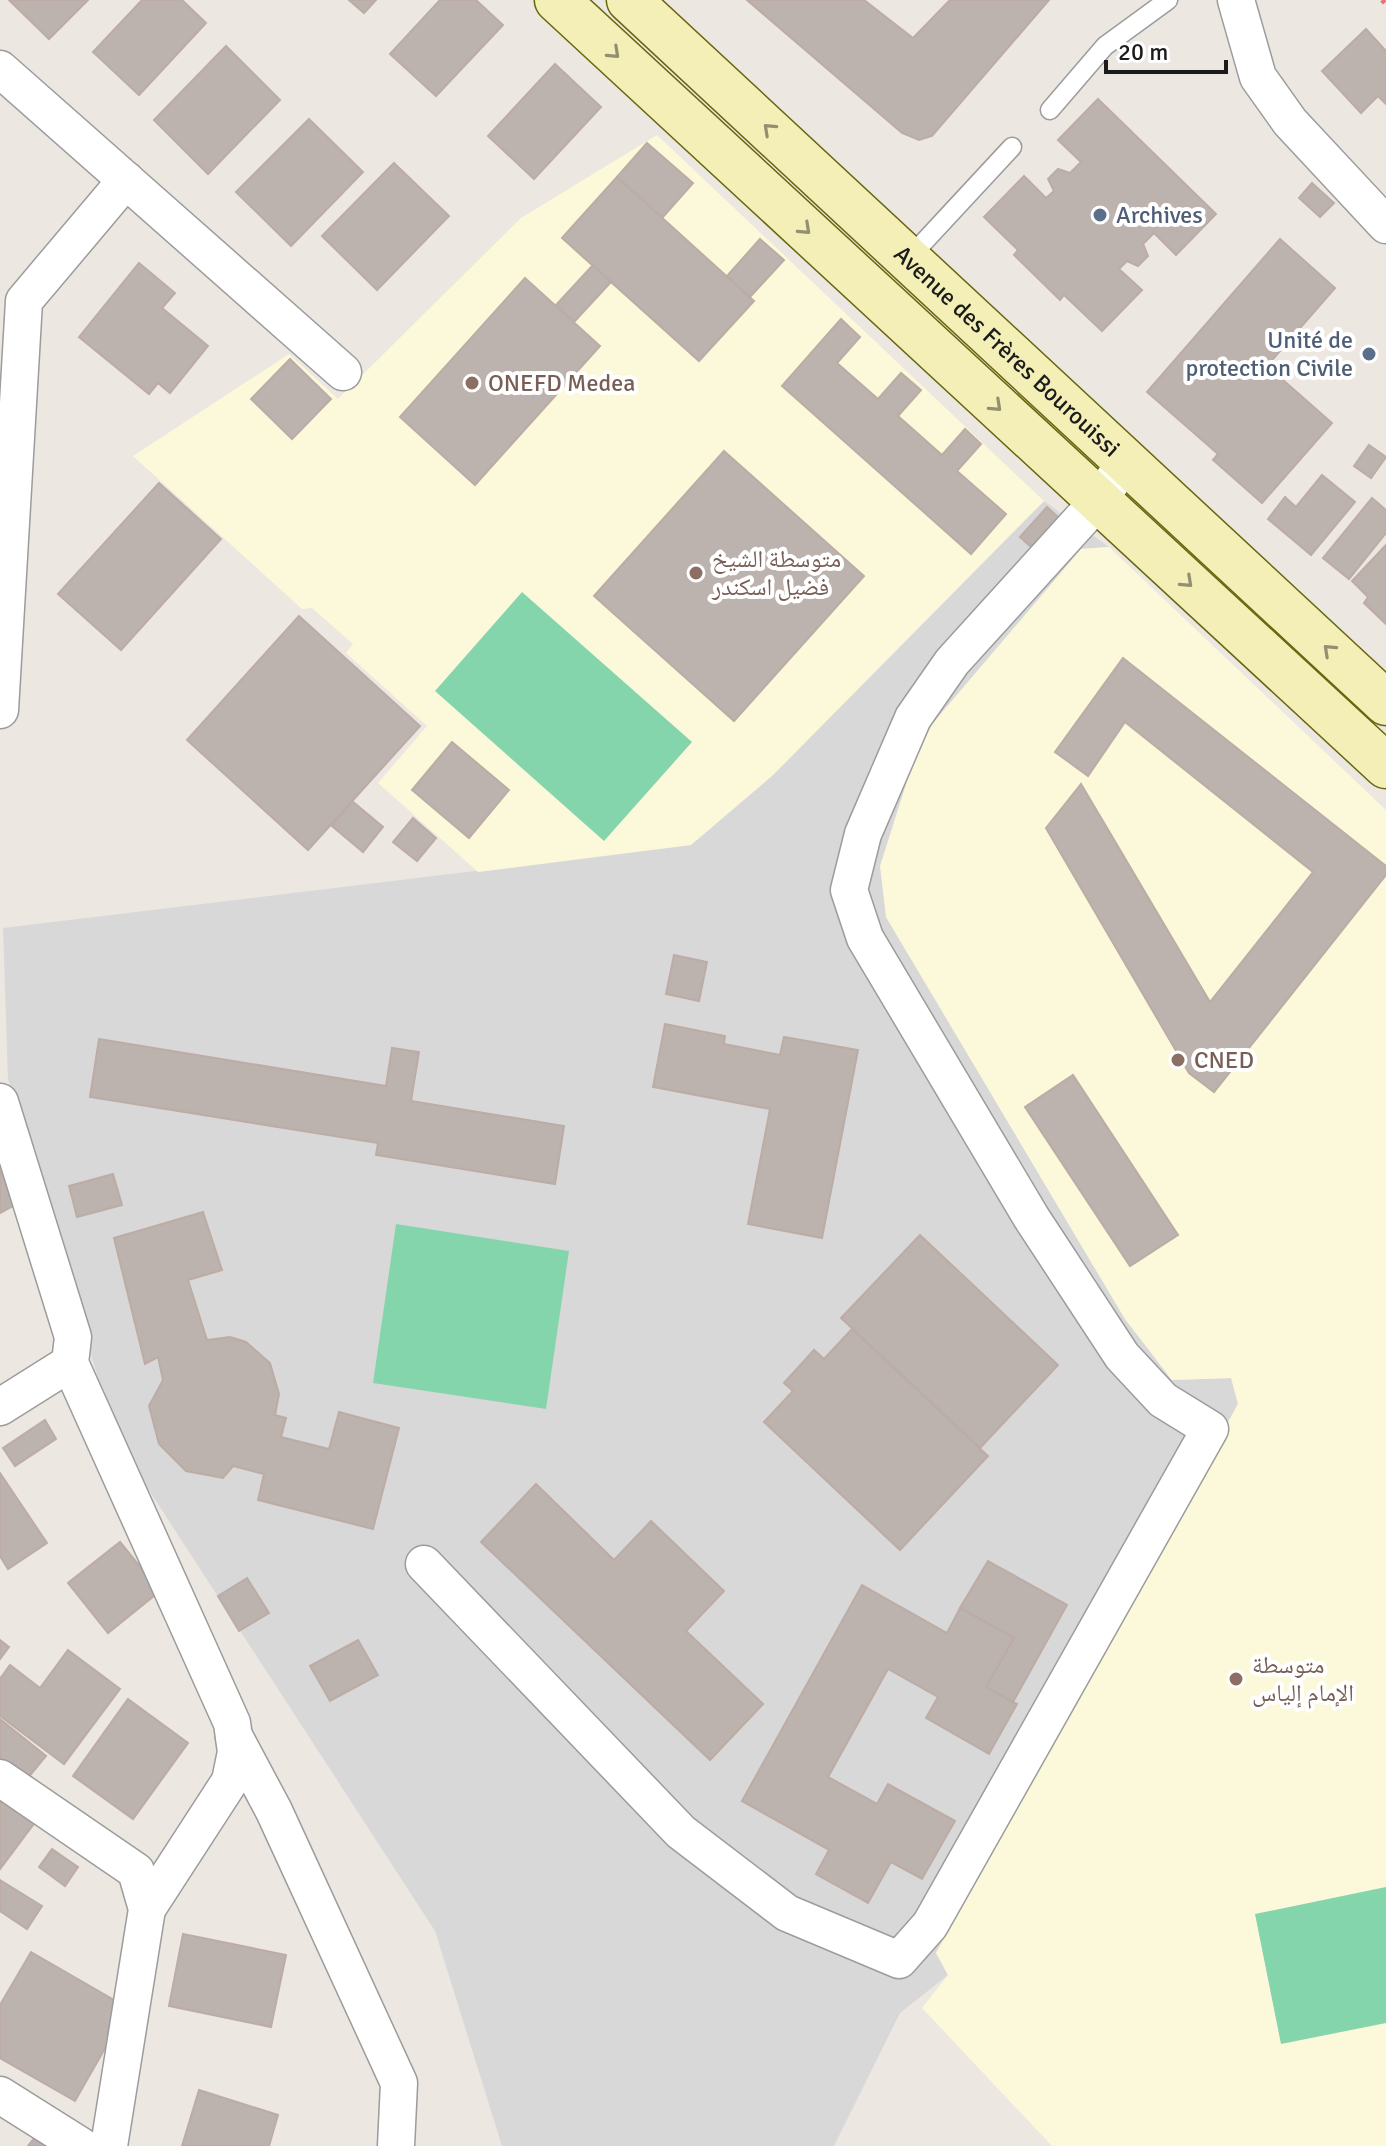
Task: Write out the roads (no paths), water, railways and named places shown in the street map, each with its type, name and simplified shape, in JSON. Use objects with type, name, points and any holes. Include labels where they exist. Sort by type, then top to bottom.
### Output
[{"type":"main road","points":[[557,0],[1386,766]]},
{"type":"main road","name":"Avenue des Frères Bourouissi","points":[[629,0],[1386,703]]},
{"type":"street","points":[[1236,0],[1258,77],[1290,122],[1386,225]]},
{"type":"street","points":[[0,69],[343,372]]},
{"type":"street","points":[[0,710],[12,293],[126,180]]},
{"type":"street","points":[[424,1564],[681,1832],[787,1913],[899,1960],[930,1925],[1210,1429],[1163,1400],[1122,1356],[1031,1217],[873,951],[849,890],[863,834],[913,718],[952,662],[1099,500],[1126,461]]},
{"type":"street","points":[[0,1102],[73,1337],[70,1363],[232,1723],[236,1752],[230,1781],[147,1909],[109,2146]]},
{"type":"street","points":[[0,1407],[70,1363]]},
{"type":"street","points":[[234,1736],[274,1811],[399,2083],[396,2146]]},
{"type":"street","points":[[0,1778],[136,1871],[147,1909]]},
{"type":"street","points":[[3,2103],[81,2146]]},
{"type":"lane","points":[[1050,110],[1105,46],[1168,0]]},
{"type":"lane","points":[[909,258],[1012,147]]},
{"type":"place","name":"Archives","points":[[1100,215]]},
{"type":"place","name":"Unité de protection Civile","points":[[1369,354]]},
{"type":"place","name":"ONEFD Medea","points":[[472,383]]},
{"type":"place","name":"متوسطة الشيخ فضيل اسكندر","points":[[696,573]]},
{"type":"place","name":"CNED","points":[[1178,1060]]},
{"type":"place","name":"متوسطة الإمام إلياس","points":[[1236,1679]]}]
